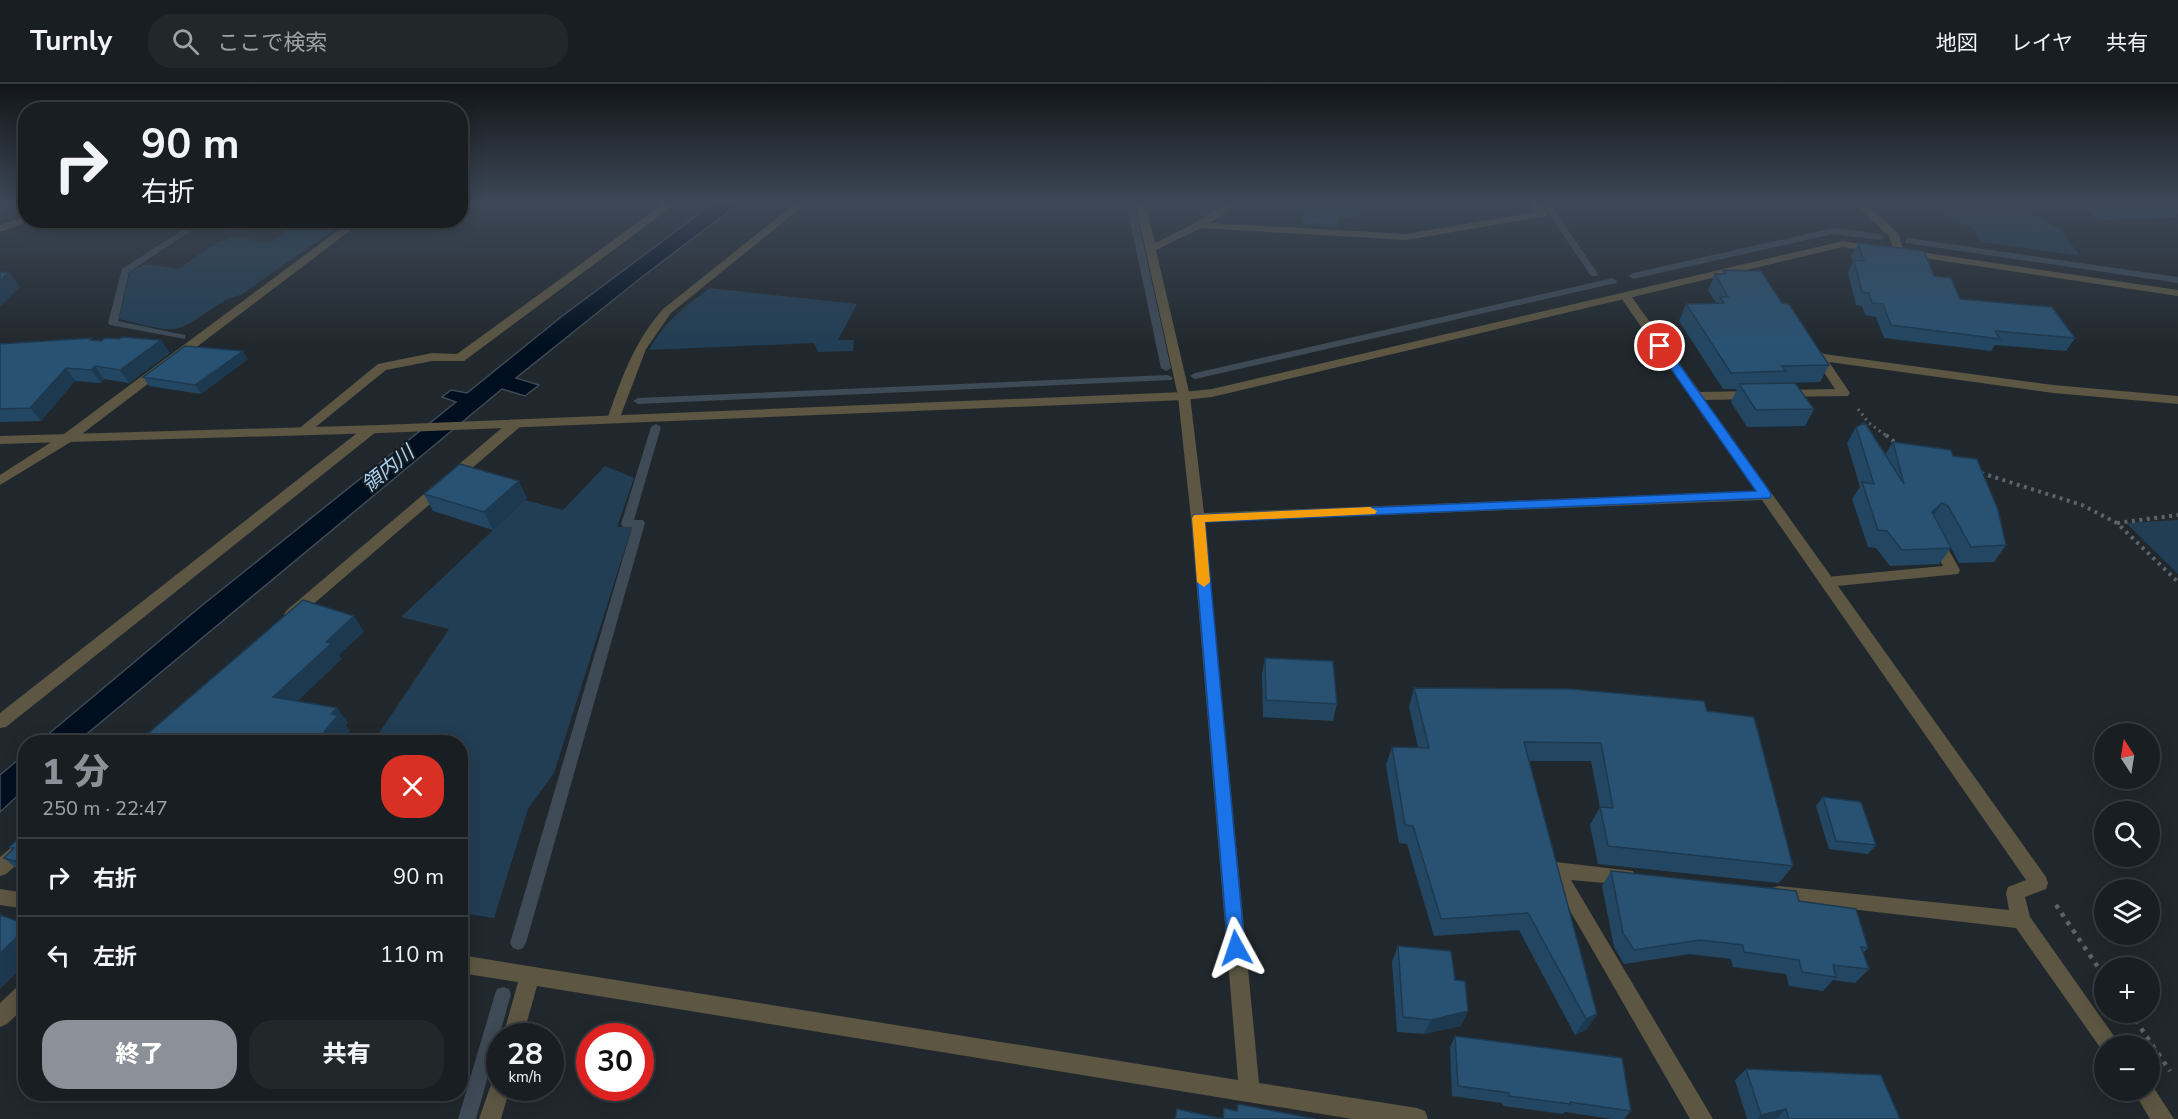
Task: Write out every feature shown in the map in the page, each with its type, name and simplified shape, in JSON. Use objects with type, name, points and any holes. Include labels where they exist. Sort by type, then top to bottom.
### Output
[{"type":"street","points":[[0,481],[69,437],[319,250]]},
{"type":"street","points":[[302,431],[382,367],[432,357],[460,358],[607,250]]},
{"type":"street","points":[[613,420],[639,349],[649,330],[667,311],[743,250]]},
{"type":"street","points":[[1150,250],[1184,396],[1198,518],[1249,1092]]},
{"type":"street","points":[[0,440],[376,429],[1184,396],[1212,393],[1625,296],[1758,269],[1822,250]]},
{"type":"street","points":[[1887,250],[2178,293]]},
{"type":"street","points":[[1625,296],[2038,883],[2015,893],[2020,920],[2103,1035]]},
{"type":"street","points":[[1806,338],[1844,393]]},
{"type":"street","points":[[1819,357],[2053,389],[2178,400]]},
{"type":"street","points":[[1696,396],[1844,393]]},
{"type":"street","points":[[278,626],[509,424]]},
{"type":"street","points":[[0,722],[376,429]]},
{"type":"street","points":[[1198,518],[1765,495]]},
{"type":"street","points":[[1827,582],[1953,570],[1930,527]]},
{"type":"street","points":[[0,868],[18,852]]},
{"type":"street","points":[[1640,879],[1556,870],[1702,1119]]},
{"type":"street","points":[[1759,891],[2020,920]]},
{"type":"street","points":[[0,897],[18,900]]},
{"type":"street","points":[[468,965],[1417,1119]]},
{"type":"street","points":[[517,1023],[530,974]]},
{"type":"street","points":[[0,1017],[18,1000]]},
{"type":"street","points":[[490,1119],[495,1101]]},
{"type":"street","points":[[2151,1101],[2163,1119]]},
{"type":"path","points":[[1844,393],[1869,423],[1901,446]]},
{"type":"path","points":[[1974,471],[2082,505],[2117,523],[2178,582]]},
{"type":"path","points":[[2117,523],[2178,515]]},
{"type":"path","points":[[2038,883],[2094,962]]},
{"type":"path","points":[[2137,1023],[2172,1074]]},
{"type":"shaded area","points":[[206,250],[305,250],[241,295],[223,302],[183,327],[162,329],[119,319],[130,271],[146,264],[178,269]]},
{"type":"shaded area","points":[[2040,250],[2076,250],[2080,256]]},
{"type":"shaded area","points":[[710,288],[857,304],[838,340],[854,340],[853,351],[818,352],[814,343],[649,350],[661,331],[676,315]]},
{"type":"shaded area","points":[[605,466],[634,478],[617,527],[632,526],[554,773],[528,809],[494,918],[468,914],[468,735],[378,735],[449,629],[401,617],[525,500],[563,510]]},
{"type":"shaded area","points":[[2178,520],[2178,574],[2126,523]]},
{"type":"water","name":"領内川","points":[[650,250],[677,250],[516,378],[539,385],[525,396],[502,389],[85,735],[47,735],[200,607],[456,402],[442,397],[451,390],[467,393],[561,317]]},
{"type":"water","points":[[18,760],[18,795],[0,812],[0,775]]},
{"type":"building","points":[[1860,250],[1924,251],[1934,276],[1951,278],[1960,299],[2052,307],[2075,338],[1995,331],[2000,339],[1891,325],[1883,304],[1872,303],[1869,293],[1862,292],[1854,260],[1864,261]]},
{"type":"building","points":[[1723,270],[1761,271],[1782,303],[1789,304],[1829,365],[1782,366],[1786,371],[1731,373],[1686,304],[1724,303],[1720,297],[1728,297],[1715,274],[1726,274]]},
{"type":"building","points":[[0,272],[9,272],[0,281]]},
{"type":"building","points":[[122,337],[161,340],[120,370],[95,366],[91,370],[66,368],[30,408],[0,409],[0,344],[92,338],[90,340],[101,341],[105,338],[119,339]]},
{"type":"building","points":[[185,346],[243,351],[195,385],[143,377]]},
{"type":"building","points":[[1795,383],[1814,409],[1756,410],[1739,384]]},
{"type":"building","points":[[1865,423],[1904,484],[1893,442],[1951,450],[1953,456],[1977,459],[1998,510],[2006,545],[1971,547],[1948,506],[1942,503],[1932,512],[1951,548],[1902,550],[1887,531],[1878,530],[1862,482],[1874,484],[1856,427]]},
{"type":"building","points":[[460,464],[519,481],[484,512],[424,494]]},
{"type":"building","points":[[303,600],[354,616],[326,642],[332,643],[273,697],[337,708],[331,714],[338,715],[322,735],[146,735]]},
{"type":"building","points":[[1265,658],[1333,661],[1337,704],[1266,700]]},
{"type":"building","points":[[1414,688],[1571,689],[1704,701],[1707,711],[1754,717],[1793,866],[1608,846],[1600,807],[1613,808],[1601,743],[1524,742],[1597,1014],[1586,1019],[1528,913],[1441,919],[1413,826],[1405,825],[1392,747],[1429,748]]},
{"type":"building","points":[[1823,797],[1861,802],[1876,845],[1836,841]]},
{"type":"building","points":[[18,839],[18,862],[4,858],[14,848],[9,847]]},
{"type":"building","points":[[1611,871],[1796,891],[1799,901],[1856,909],[1868,948],[1861,947],[1869,969],[1833,965],[1836,977],[1802,972],[1799,960],[1744,952],[1743,945],[1700,940],[1634,950],[1623,933]]},
{"type":"building","points":[[0,915],[18,921],[18,936],[0,953]]},
{"type":"building","points":[[1398,946],[1451,951],[1455,980],[1465,981],[1468,1011],[1431,1020],[1403,1017]]},
{"type":"building","points":[[1455,1036],[1622,1058],[1631,1111],[1509,1096],[1509,1093],[1458,1086]]},
{"type":"building","points":[[1746,1069],[1881,1075],[1900,1119],[1789,1119],[1786,1109],[1761,1115]]},
{"type":"building","points":[[1238,1104],[1316,1119],[1223,1119],[1224,1108],[1237,1111]]},
{"type":"building","points":[[1177,1109],[1223,1119],[1175,1119]]},
{"type":"waterway","points":[[157,250],[125,271],[113,323],[182,337]]},
{"type":"waterway","points":[[1140,250],[1166,368]]},
{"type":"waterway","points":[[1578,250],[1594,274]]},
{"type":"waterway","points":[[1633,276],[1747,250]]},
{"type":"waterway","points":[[1972,250],[2178,280]]},
{"type":"waterway","points":[[1195,376],[1613,281]]},
{"type":"waterway","points":[[638,401],[1168,378]]},
{"type":"waterway","points":[[518,943],[639,523],[627,524],[656,427]]},
{"type":"waterway","points":[[467,1119],[503,994]]},
{"type":"slow traffic","points":[[1204,582],[1198,518],[1370,511]]},
{"type":"route","points":[[1236,948],[1198,518],[1765,495],[1660,346]]}]
